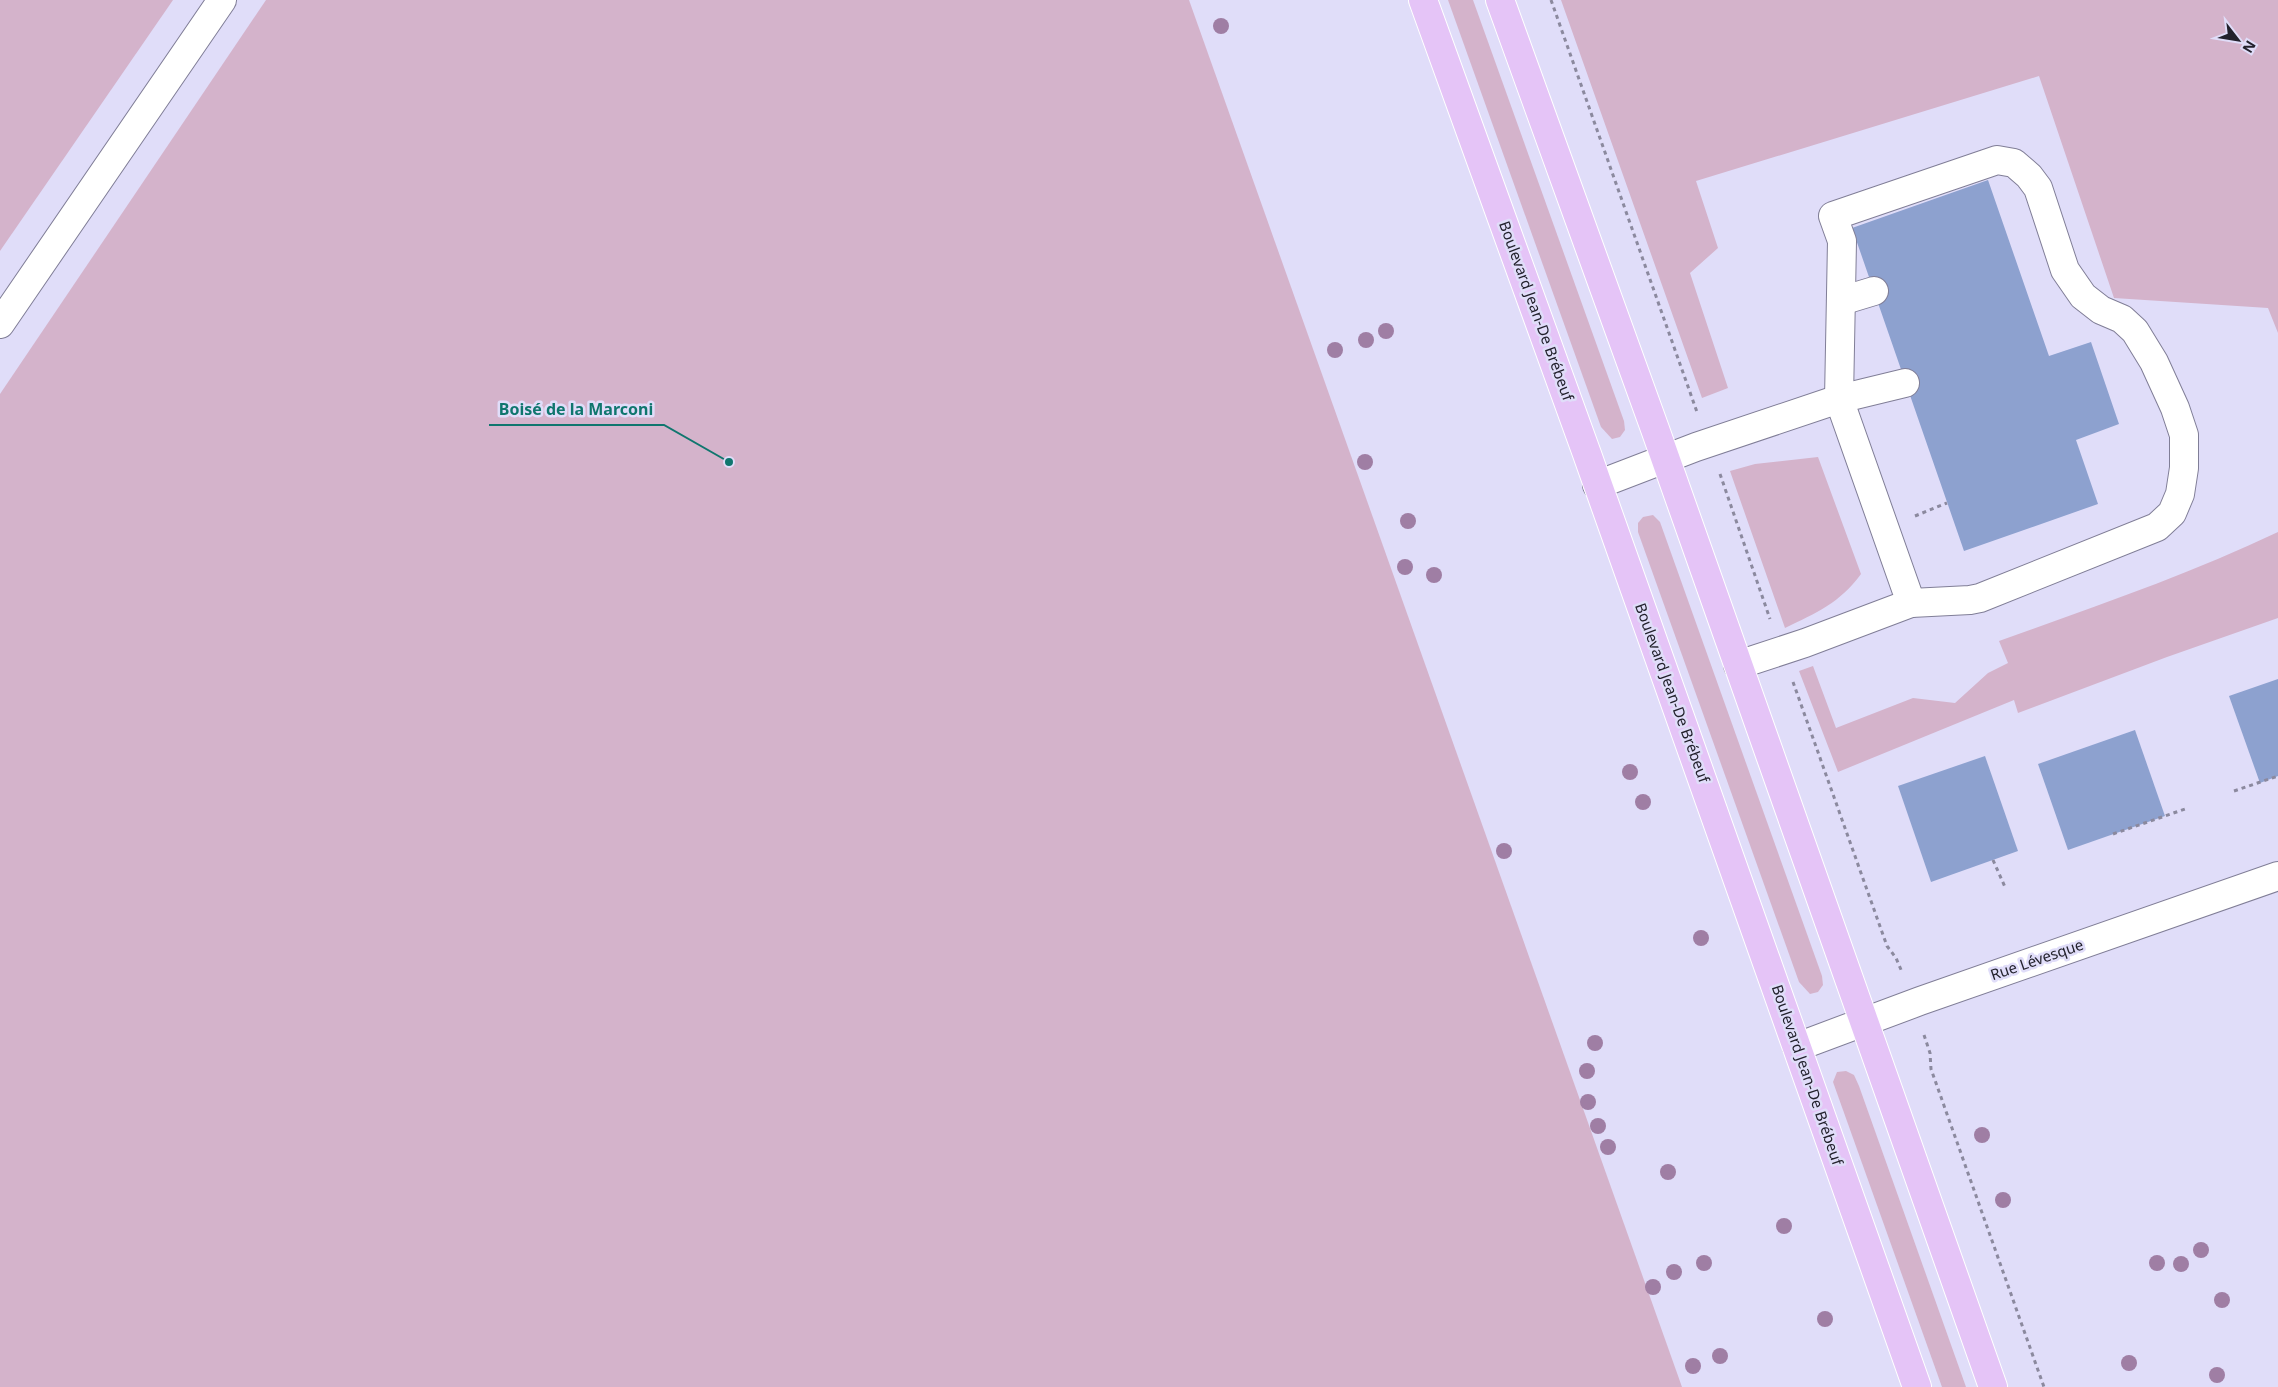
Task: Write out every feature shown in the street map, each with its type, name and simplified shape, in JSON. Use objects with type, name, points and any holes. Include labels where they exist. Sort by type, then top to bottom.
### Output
[{"type":"main road","name":"Boulevard Jean-De Brébeuf","points":[[1423,0],[1917,1387]]},
{"type":"main road","points":[[1500,0],[1666,459],[1993,1387]]},
{"type":"street","points":[[0,324],[222,0]]},
{"type":"street","points":[[1738,665],[1805,644],[1911,603],[1980,598],[2156,528],[2172,513],[2180,494],[2184,468],[2184,435],[2162,378],[2135,330],[2122,319],[2101,310],[2082,296],[2065,270],[2038,188],[2029,176],[2014,163],[1998,160],[1833,216],[1842,241],[1838,399],[1911,603]]},
{"type":"street","points":[[1841,301],[1874,291]]},
{"type":"street","points":[[1597,485],[1838,399],[1905,383]]},
{"type":"street","name":"Rue Lévesque","points":[[1797,1046],[2278,876]]},
{"type":"path","points":[[1551,0],[1691,397]]},
{"type":"path","points":[[1720,475],[1771,620]]},
{"type":"path","points":[[1792,680],[1883,935],[1900,969]]},
{"type":"path","points":[[2234,792],[2278,776]]},
{"type":"path","points":[[2113,834],[2188,808]]},
{"type":"path","points":[[1993,860],[2005,888]]},
{"type":"path","points":[[1926,1038],[1930,1053],[1931,1069],[2044,1387]]},
{"type":"shaded area","points":[[0,0],[173,0],[0,251]]},
{"type":"shaded area","points":[[266,0],[1189,0],[1682,1387],[0,1387],[0,394]]},
{"type":"shaded area","points":[[1448,0],[1473,0],[1624,421],[1625,430],[1620,437],[1612,439],[1601,427]]},
{"type":"shaded area","points":[[1561,0],[2278,0],[2278,333],[2268,308],[2114,298],[2039,76],[1696,181],[1718,248],[1690,273],[1728,388],[1702,398]]},
{"type":"shaded area","points":[[1818,457],[1861,574],[1845,593],[1836,600],[1785,628],[1730,471],[1755,464]]},
{"type":"shaded area","points":[[1653,515],[1660,522],[1822,976],[1823,985],[1818,992],[1810,994],[1799,982],[1638,532],[1638,523],[1643,517]]},
{"type":"shaded area","points":[[2278,532],[2278,618],[2018,713],[2014,700],[1838,772],[1799,671],[1813,666],[1836,728],[1913,698],[1955,703],[1988,673],[2008,663],[1999,641],[2175,576]]},
{"type":"shaded area","points":[[1846,1071],[1854,1075],[1859,1086],[1966,1387],[1942,1387],[1833,1082],[1837,1072]]},
{"type":"building","points":[[1988,180],[2049,356],[2091,342],[2119,424],[2076,440],[2098,504],[1964,551],[1852,228]]},
{"type":"building","points":[[2278,679],[2278,776],[2260,783],[2229,696]]},
{"type":"building","points":[[2135,730],[2165,816],[2068,850],[2038,764]]},
{"type":"building","points":[[1985,756],[2018,851],[1931,882],[1898,786]]},
{"type":"place","name":"Boisé de la Marconi","points":[[729,462]]}]
